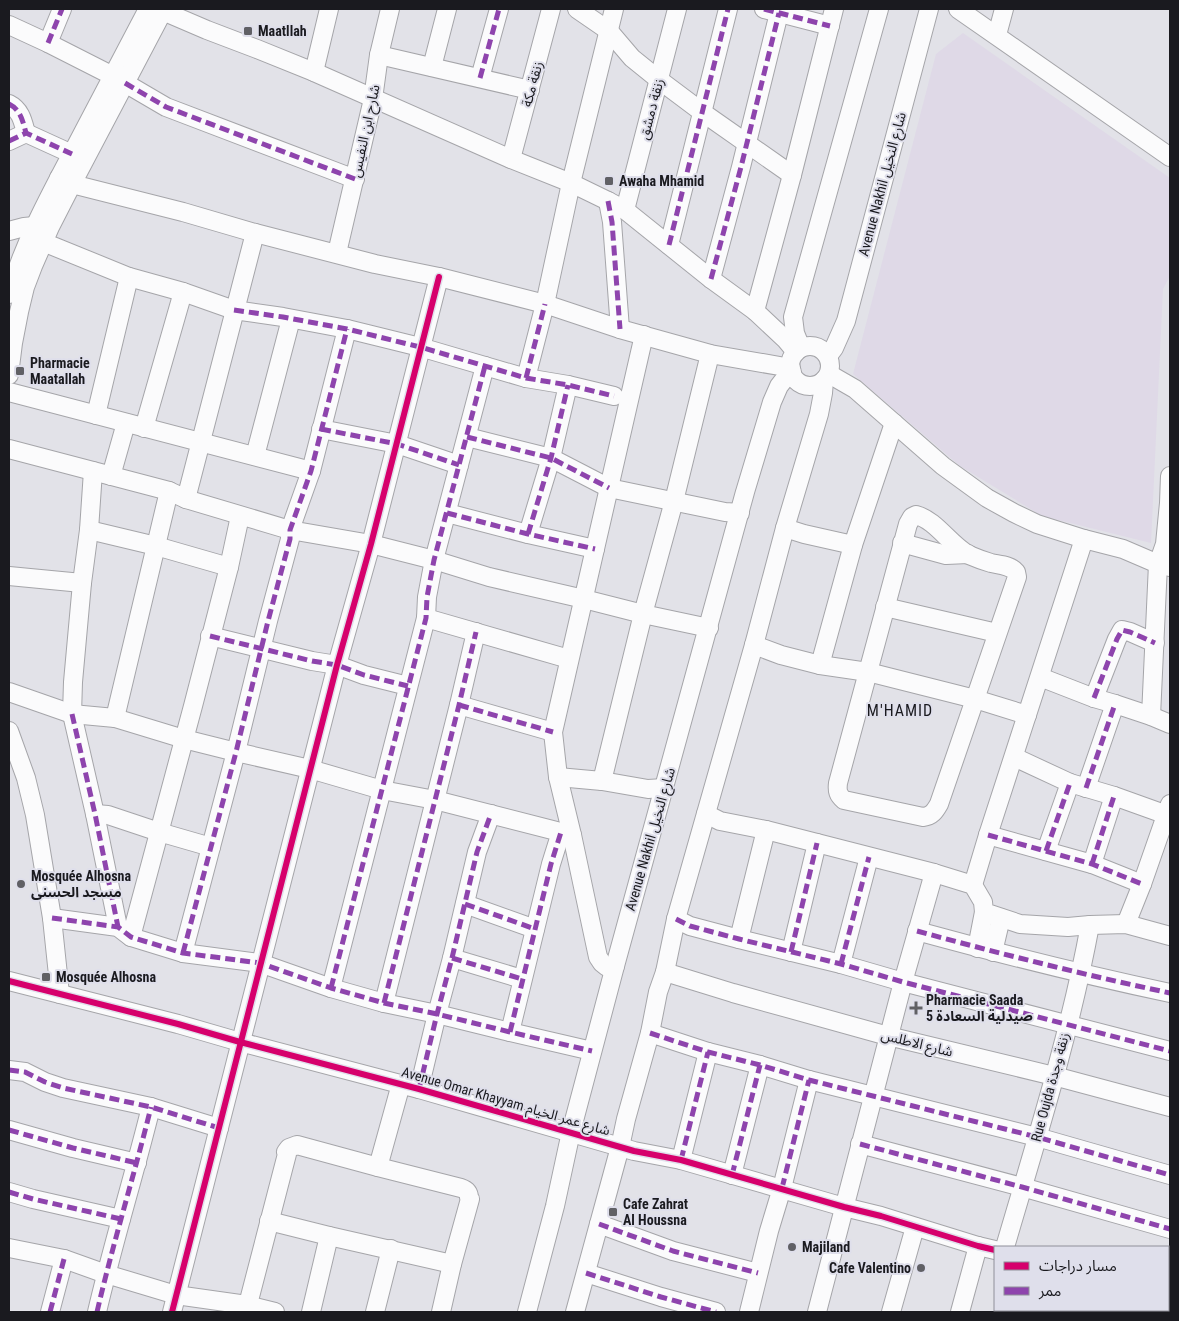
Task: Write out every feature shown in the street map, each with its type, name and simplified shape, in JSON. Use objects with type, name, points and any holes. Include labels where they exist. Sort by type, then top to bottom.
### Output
[{"type":"street","points":[[48,43],[62,9]]},
{"type":"street","points":[[9,375],[11,343],[25,287],[43,231],[65,181],[158,9],[314,72],[608,200],[625,210],[711,279],[755,311],[786,329]]},
{"type":"street","points":[[314,72],[329,9]]},
{"type":"street","name":"شارح ابن النفيس","points":[[337,254],[373,99],[379,55],[390,9]]},
{"type":"street","points":[[432,67],[447,9]]},
{"type":"street","points":[[480,78],[500,9]]},
{"type":"street","name":"زنقة مكة","points":[[511,159],[551,9]]},
{"type":"street","points":[[577,9],[609,31],[632,58],[658,79],[792,175]]},
{"type":"street","points":[[526,378],[614,9]]},
{"type":"street","name":"زنقة دمشق","points":[[625,210],[677,9]]},
{"type":"street","points":[[669,245],[728,9]]},
{"type":"street","points":[[755,311],[834,9]]},
{"type":"street","points":[[65,181],[375,264],[439,277],[545,304],[620,329],[710,354],[795,360],[810,346],[816,346],[824,351],[827,370],[817,385],[808,386],[796,380],[795,360],[786,340],[786,329],[793,317],[879,9]]},
{"type":"street","name":"Avenue Nakhil شارع النخيل","points":[[575,1312],[650,1033],[676,918],[754,645],[785,528],[819,414],[827,370],[846,321],[929,9]]},
{"type":"street","points":[[958,9],[1170,157]]},
{"type":"street","points":[[997,35],[1004,9]]},
{"type":"street","points":[[711,279],[746,143],[772,11],[830,26]]},
{"type":"street","points":[[9,25],[119,80],[166,107],[355,179]]},
{"type":"street","points":[[379,55],[530,90]]},
{"type":"street","points":[[65,181],[72,154],[119,80]]},
{"type":"street","points":[[9,104],[19,112],[26,133],[72,154]]},
{"type":"street","points":[[9,141],[26,133]]},
{"type":"street","points":[[608,200],[612,222],[620,329]]},
{"type":"street","points":[[9,231],[43,231],[129,277],[183,292],[234,310],[347,330],[420,347],[526,378],[568,385],[614,396]]},
{"type":"street","points":[[9,294],[15,273],[43,231]]},
{"type":"street","points":[[186,499],[255,232]]},
{"type":"street","points":[[96,415],[129,277]]},
{"type":"street","points":[[174,1304],[310,768],[371,544],[439,277]]},
{"type":"street","points":[[144,428],[183,292]]},
{"type":"street","points":[[255,456],[291,319]]},
{"type":"street","points":[[183,953],[290,540],[290,530],[311,471],[347,330]]},
{"type":"street","points":[[615,966],[608,967],[598,957],[567,833],[553,732],[644,335]]},
{"type":"street","points":[[602,781],[710,354]]},
{"type":"street","name":"Avenue Nakhil شارع النخيل","points":[[527,1312],[555,1206],[570,1132],[740,513],[772,402],[779,386],[795,360]]},
{"type":"street","points":[[331,988],[426,618],[427,597],[434,560],[485,366]]},
{"type":"street","points":[[827,370],[855,389],[943,466],[987,498],[1014,514],[1037,524],[1084,539],[1123,548],[1164,566]]},
{"type":"street","points":[[528,534],[551,458],[568,385]]},
{"type":"street","points":[[9,392],[311,471]]},
{"type":"street","points":[[111,476],[126,423]]},
{"type":"street","points":[[820,666],[853,545],[894,423]]},
{"type":"street","points":[[321,429],[397,444],[459,465]]},
{"type":"street","points":[[467,437],[551,458],[609,488],[725,512],[740,513]]},
{"type":"street","points":[[9,449],[170,491],[186,499],[290,530],[371,544],[434,560],[489,577],[709,628]]},
{"type":"street","points":[[93,471],[72,714],[125,932]]},
{"type":"street","points":[[1152,716],[1155,643],[1170,503],[1170,476]]},
{"type":"street","points":[[115,718],[170,491]]},
{"type":"street","points":[[447,513],[595,549]]},
{"type":"street","points":[[916,515],[921,516],[968,554],[989,562],[1009,566],[1016,572],[1017,577],[939,804],[934,813],[929,817],[844,800],[839,796],[837,790],[902,543],[912,517],[916,515]]},
{"type":"street","points":[[125,932],[159,832],[229,567],[240,516]]},
{"type":"street","points":[[785,528],[853,545]]},
{"type":"street","points":[[89,530],[156,546],[229,567]]},
{"type":"street","points":[[973,885],[1084,539]]},
{"type":"street","points":[[902,543],[946,554],[968,554]]},
{"type":"street","points":[[9,576],[82,583]]},
{"type":"street","points":[[885,607],[997,633]]},
{"type":"street","points":[[426,618],[569,658]]},
{"type":"street","points":[[1094,698],[1122,630],[1155,643]]},
{"type":"street","points":[[384,1003],[476,632]]},
{"type":"street","points":[[210,636],[312,661],[337,665],[364,675],[408,686]]},
{"type":"street","points":[[754,645],[780,655],[820,666],[868,672],[1027,715]]},
{"type":"street","points":[[1040,677],[1170,724]]},
{"type":"street","points":[[9,692],[72,714],[115,718],[236,752],[310,768],[382,790],[435,800],[567,833]]},
{"type":"street","points":[[1046,851],[1115,704]]},
{"type":"street","points":[[459,705],[553,732]]},
{"type":"street","points":[[9,731],[26,778],[35,815],[52,918],[60,994]]},
{"type":"street","points":[[1014,757],[1078,785],[1169,809],[1126,924]]},
{"type":"street","points":[[558,777],[602,781],[648,789],[664,788]]},
{"type":"street","points":[[1092,864],[1114,796]]},
{"type":"street","points":[[95,814],[108,815],[211,847]]},
{"type":"street","points":[[419,1089],[477,852],[491,814]]},
{"type":"street","points":[[706,814],[720,821],[766,830],[934,873],[973,885],[984,902],[985,950]]},
{"type":"street","points":[[739,939],[766,830]]},
{"type":"street","points":[[510,1032],[551,864],[567,833]]},
{"type":"street","points":[[988,835],[1092,864],[1142,884]]},
{"type":"street","points":[[791,952],[817,843]]},
{"type":"street","points":[[841,964],[869,857]]},
{"type":"street","points":[[817,1312],[872,1096],[934,873]]},
{"type":"street","points":[[465,904],[535,929]]},
{"type":"street","points":[[984,912],[1020,924],[1068,927],[1126,924],[1170,936]]},
{"type":"street","points":[[52,918],[125,932],[183,953],[260,963],[331,988],[384,1003],[592,1051]]},
{"type":"street","points":[[676,918],[690,926],[1170,1051]]},
{"type":"street","points":[[985,950],[1001,918]]},
{"type":"street","name":"Rue Oujda زنقة وجدة","points":[[1005,1246],[1068,1024],[1081,974],[1090,925]]},
{"type":"street","points":[[917,931],[1081,974],[1170,993]]},
{"type":"street","points":[[452,958],[522,979]]},
{"type":"street","name":"شارع الاطلس","points":[[664,972],[888,1036],[1054,1076],[1170,1107]]},
{"type":"street","name":"Avenue Omar Khayyam شارع عمر الخيام","points":[[9,981],[34,986],[401,1084],[620,1146],[681,1160],[987,1248]]},
{"type":"street","points":[[650,1033],[708,1052],[809,1080],[1037,1137],[1170,1175]]},
{"type":"street","points":[[681,1160],[708,1052]]},
{"type":"street","points":[[732,1175],[760,1065]]},
{"type":"street","points":[[9,1070],[25,1072],[63,1088],[151,1107],[219,1128]]},
{"type":"street","points":[[749,1312],[809,1080]]},
{"type":"street","points":[[378,1167],[401,1084]]},
{"type":"street","points":[[97,1312],[151,1107]]},
{"type":"street","points":[[9,1130],[137,1163]]},
{"type":"street","points":[[860,1144],[1170,1229]]},
{"type":"street","points":[[247,1309],[286,1152],[297,1145],[466,1190],[470,1199],[441,1312]]},
{"type":"street","points":[[9,1192],[121,1219]]},
{"type":"street","points":[[269,1221],[452,1264]]},
{"type":"street","points":[[599,1224],[673,1251],[758,1272]]},
{"type":"street","points":[[891,1312],[915,1227]]},
{"type":"street","points":[[311,1312],[329,1236]]},
{"type":"street","points":[[9,1248],[64,1259],[106,1274],[174,1304],[275,1312]]},
{"type":"street","points":[[960,1312],[987,1248]]},
{"type":"street","points":[[374,1312],[391,1250]]},
{"type":"street","points":[[50,1312],[64,1259]]},
{"type":"street","points":[[586,1273],[716,1312]]},
{"type":"shaded area","points":[[963,33],[1170,178],[1170,276],[1163,289],[1151,543],[1042,516],[960,466],[853,374],[936,54]]},
{"type":"marked path","points":[[48,43],[62,9]]},
{"type":"marked path","points":[[480,78],[499,9]]},
{"type":"marked path","points":[[669,245],[728,9]]},
{"type":"marked path","points":[[764,9],[830,26]]},
{"type":"marked path","points":[[711,279],[779,13]]},
{"type":"marked path","points":[[125,83],[166,107],[355,179]]},
{"type":"marked path","points":[[9,104],[19,113],[26,133]]},
{"type":"marked path","points":[[9,141],[26,133],[72,154]]},
{"type":"marked path","points":[[608,201],[612,222],[620,329]]},
{"type":"marked path","points":[[526,378],[545,304]]},
{"type":"marked path","points":[[234,310],[347,329],[420,347],[526,378],[568,385],[614,396]]},
{"type":"marked path","points":[[183,953],[290,539],[290,530],[311,471],[347,329]]},
{"type":"marked path","points":[[331,988],[426,618],[427,597],[434,560],[485,366]]},
{"type":"marked path","points":[[528,534],[551,458],[568,385]]},
{"type":"marked path","points":[[321,429],[397,444],[459,465]]},
{"type":"marked path","points":[[467,437],[551,458],[609,488]]},
{"type":"marked path","points":[[447,513],[595,549]]},
{"type":"marked path","points":[[1094,698],[1122,630],[1155,643]]},
{"type":"marked path","points":[[384,1003],[476,632]]},
{"type":"marked path","points":[[210,636],[312,661],[337,665],[364,675],[408,686]]},
{"type":"marked path","points":[[1086,788],[1115,704]]},
{"type":"marked path","points":[[459,705],[553,732]]},
{"type":"marked path","points":[[72,714],[118,927]]},
{"type":"marked path","points":[[1046,851],[1070,783]]},
{"type":"marked path","points":[[1092,864],[1114,796]]},
{"type":"marked path","points":[[419,1089],[477,852],[491,814]]},
{"type":"marked path","points":[[510,1032],[551,864],[561,832]]},
{"type":"marked path","points":[[988,835],[1092,864],[1142,884]]},
{"type":"marked path","points":[[791,952],[817,843]]},
{"type":"marked path","points":[[841,964],[869,857]]},
{"type":"marked path","points":[[465,904],[535,929]]},
{"type":"marked path","points":[[52,918],[118,927],[131,937],[183,953],[260,963],[331,988],[384,1003],[592,1051]]},
{"type":"marked path","points":[[676,919],[690,926],[1170,1051]]},
{"type":"marked path","points":[[917,931],[1043,964],[1170,993]]},
{"type":"marked path","points":[[452,958],[522,979]]},
{"type":"marked path","points":[[650,1033],[708,1052],[809,1080],[1037,1137],[1170,1175]]},
{"type":"marked path","points":[[681,1160],[708,1052]]},
{"type":"marked path","points":[[732,1175],[760,1065]]},
{"type":"marked path","points":[[9,1070],[25,1072],[63,1088],[151,1107],[219,1128]]},
{"type":"marked path","points":[[782,1188],[809,1080]]},
{"type":"marked path","points":[[97,1312],[151,1107]]},
{"type":"marked path","points":[[9,1130],[137,1163]]},
{"type":"marked path","points":[[860,1144],[1170,1229]]},
{"type":"marked path","points":[[9,1192],[121,1219]]},
{"type":"marked path","points":[[599,1224],[673,1251],[758,1273]]},
{"type":"marked path","points":[[50,1312],[64,1259]]},
{"type":"marked path","points":[[586,1273],[716,1312]]},
{"type":"cycle path","points":[[172,1312],[337,665],[371,544],[439,277]]},
{"type":"cycle path","points":[[9,981],[419,1089],[634,1151],[681,1160],[994,1250]]},
{"type":"place","name":"Maatllah","points":[[248,31]]},
{"type":"place","name":"Awaha Mhamid","points":[[609,181]]},
{"type":"place","name":"Pharmacie Maatallah","points":[[20,371]]},
{"type":"place","name":"Mosquée Alhosna مسجد الحسنى","points":[[21,884]]},
{"type":"place","name":"Mosquée Alhosna","points":[[46,977]]},
{"type":"place","name":"Pharmacie Saada 5 صيدلية السعادة","points":[[916,1008]]},
{"type":"place","name":"Cafe Zahrat Al Houssna","points":[[613,1212]]},
{"type":"place","name":"Majiland","points":[[792,1247]]},
{"type":"place","name":"Cafe Valentino","points":[[921,1268]]},
{"type":"district","name":"M'HAMID","points":[[900,710]]}]
